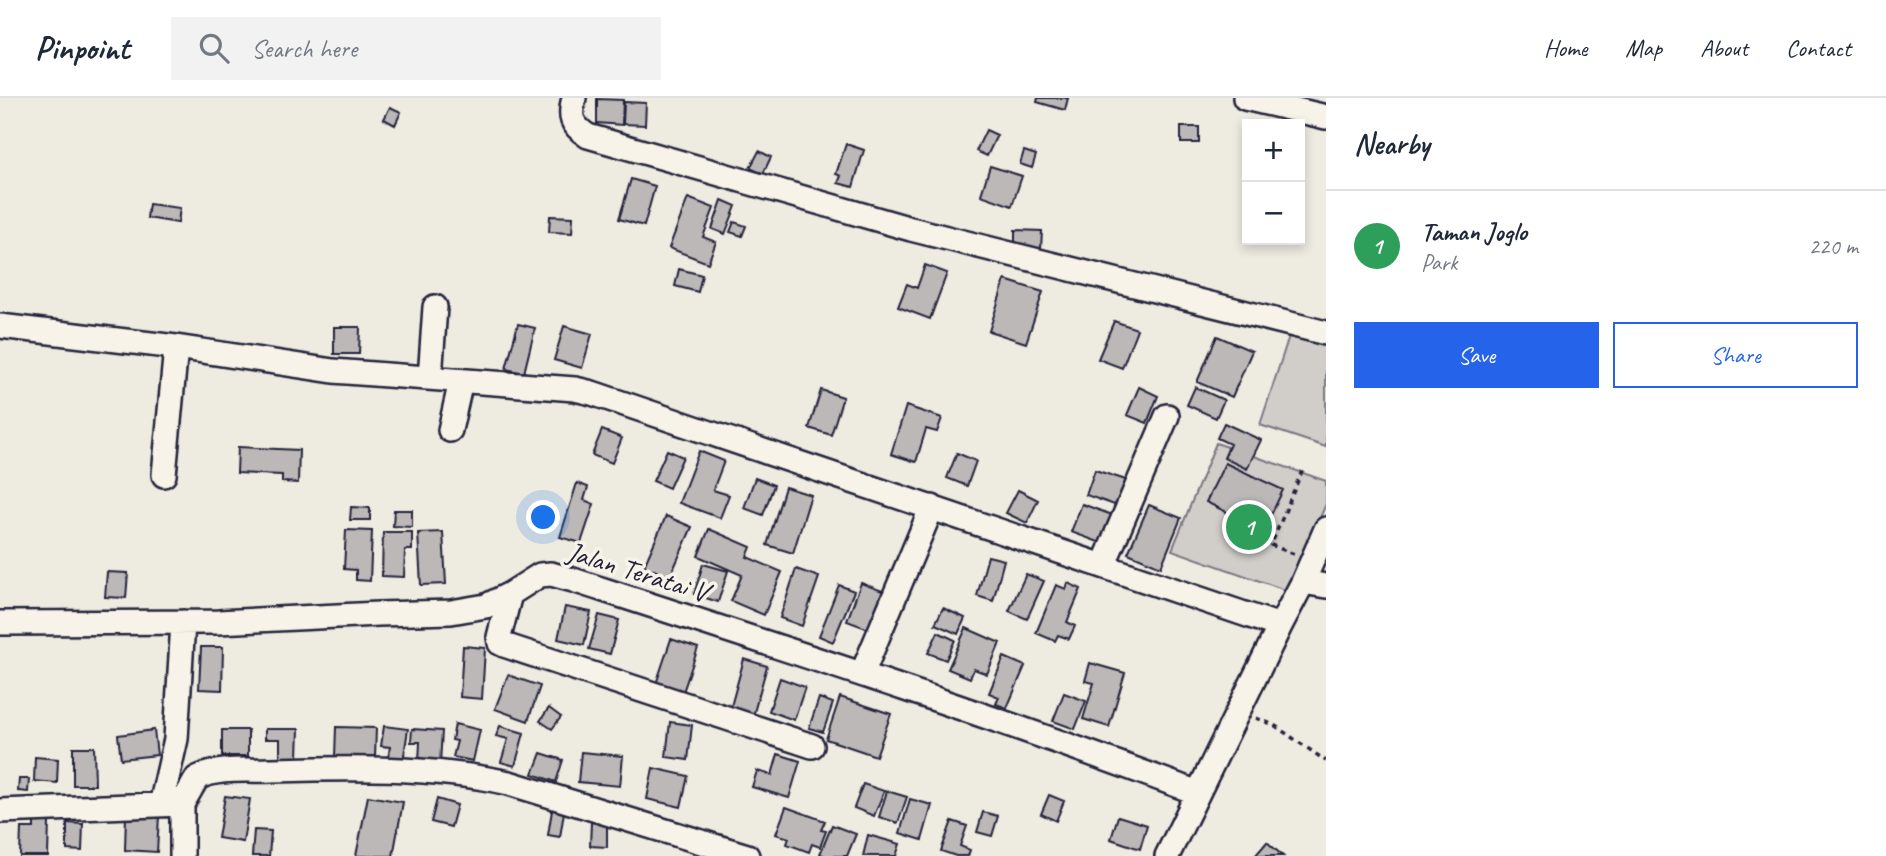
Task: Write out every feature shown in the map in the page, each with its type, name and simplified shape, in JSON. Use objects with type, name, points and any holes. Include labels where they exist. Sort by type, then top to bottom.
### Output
[{"type":"street","points":[[574,98],[571,115],[573,123],[588,136],[911,229],[1326,333]]},
{"type":"street","points":[[1245,98],[1293,104],[1326,117]]},
{"type":"street","points":[[430,378],[435,307]]},
{"type":"street","points":[[0,326],[176,347],[333,371],[575,389],[1280,626]]},
{"type":"street","points":[[164,475],[176,347]]},
{"type":"street","points":[[450,430],[461,381]]},
{"type":"street","points":[[1103,566],[1167,416]]},
{"type":"street","points":[[862,674],[932,507]]},
{"type":"street","points":[[1167,856],[1303,582],[1326,529]]},
{"type":"street","name":"Jalan Teratai V","points":[[0,624],[183,622],[451,612],[486,606],[540,575],[551,574],[1072,745],[1198,793]]},
{"type":"street","points":[[1303,582],[1326,586]]},
{"type":"street","points":[[510,594],[499,637],[500,643],[812,746]]},
{"type":"street","points":[[182,856],[171,804],[183,622]]},
{"type":"street","points":[[0,811],[171,804],[197,778],[217,772],[310,769],[417,771],[509,783],[747,856]]},
{"type":"path","points":[[1302,471],[1271,545],[1312,560]]},
{"type":"path","points":[[1238,710],[1274,725],[1326,761]]},
{"type":"shaded area","points":[[1289,336],[1326,347],[1326,447],[1260,425]]},
{"type":"shaded area","points":[[1216,443],[1326,481],[1326,504],[1288,591],[1172,550]]},
{"type":"building","points":[[1038,98],[1068,98],[1065,110],[1037,102]]},
{"type":"building","points":[[597,99],[623,100],[622,125],[597,123]]},
{"type":"building","points":[[624,102],[646,103],[645,125],[623,124]]},
{"type":"building","points":[[390,107],[401,112],[395,125],[384,119]]},
{"type":"building","points":[[1181,127],[1199,127],[1199,143],[1181,143]]},
{"type":"building","points":[[986,130],[997,135],[987,156],[976,151]]},
{"type":"building","points":[[846,144],[864,150],[853,187],[838,183],[841,176],[836,174]]},
{"type":"building","points":[[759,151],[771,157],[763,174],[750,168]]},
{"type":"building","points":[[1024,151],[1036,155],[1032,168],[1020,164]]},
{"type":"building","points":[[990,166],[1022,176],[1012,206],[981,195]]},
{"type":"building","points":[[631,179],[655,186],[644,226],[619,219]]},
{"type":"building","points":[[688,198],[714,208],[703,237],[716,242],[708,263],[669,248]]},
{"type":"building","points":[[722,200],[736,206],[725,234],[712,229]]},
{"type":"building","points":[[149,204],[180,208],[178,223],[147,218]]},
{"type":"building","points":[[550,216],[573,217],[572,233],[549,232]]},
{"type":"building","points":[[734,222],[746,226],[742,236],[730,232]]},
{"type":"building","points":[[1015,230],[1042,231],[1041,248],[1015,248]]},
{"type":"building","points":[[925,265],[947,273],[930,319],[898,307],[907,284],[917,288]]},
{"type":"building","points":[[679,269],[702,275],[698,292],[675,286]]},
{"type":"building","points":[[1005,280],[1043,292],[1026,343],[989,331]]},
{"type":"building","points":[[1114,321],[1137,329],[1122,368],[1098,359]]},
{"type":"building","points":[[518,324],[535,328],[524,373],[506,369]]},
{"type":"building","points":[[564,326],[592,334],[582,368],[554,360]]},
{"type":"building","points":[[334,327],[360,327],[359,354],[334,354]]},
{"type":"building","points":[[1217,336],[1252,351],[1232,397],[1197,382]]},
{"type":"building","points":[[1139,387],[1158,396],[1147,423],[1127,415]]},
{"type":"building","points":[[1195,387],[1224,400],[1216,418],[1187,405]]},
{"type":"building","points":[[821,390],[843,397],[831,435],[809,428]]},
{"type":"building","points":[[906,406],[942,418],[937,432],[926,429],[916,462],[891,454]]},
{"type":"building","points":[[1224,423],[1261,440],[1247,469],[1224,458],[1230,444],[1217,438]]},
{"type":"building","points":[[602,430],[622,438],[612,463],[592,455]]},
{"type":"building","points":[[238,447],[299,450],[298,483],[282,482],[282,475],[237,473]]},
{"type":"building","points":[[667,450],[683,457],[669,488],[653,481]]},
{"type":"building","points":[[699,451],[724,461],[713,490],[729,495],[720,518],[679,503]]},
{"type":"building","points":[[957,453],[976,461],[967,486],[947,478]]},
{"type":"building","points":[[1225,463],[1283,490],[1256,546],[1234,535],[1241,519],[1206,502]]},
{"type":"building","points":[[1095,470],[1132,482],[1123,508],[1086,495]]},
{"type":"building","points":[[755,478],[774,485],[763,515],[744,508]]},
{"type":"building","points":[[577,483],[588,487],[584,500],[594,504],[581,543],[560,537]]},
{"type":"building","points":[[785,487],[811,495],[793,553],[767,545]]},
{"type":"building","points":[[1018,490],[1038,500],[1027,523],[1006,513]]},
{"type":"building","points":[[1082,504],[1115,516],[1104,544],[1071,532]]},
{"type":"building","points":[[1149,505],[1181,518],[1161,567],[1128,553]]},
{"type":"building","points":[[351,507],[370,508],[370,520],[350,520]]},
{"type":"building","points":[[394,510],[412,510],[412,527],[393,526]]},
{"type":"building","points":[[666,516],[692,527],[670,577],[644,566]]},
{"type":"building","points":[[709,529],[751,547],[747,557],[782,572],[764,615],[731,601],[742,575],[698,556]]},
{"type":"building","points":[[346,530],[372,531],[370,581],[356,580],[356,570],[344,569]]},
{"type":"building","points":[[383,532],[412,532],[412,550],[405,550],[404,577],[382,576]]},
{"type":"building","points":[[443,532],[446,584],[421,585],[418,533]]},
{"type":"building","points":[[988,556],[1004,560],[993,601],[977,596]]},
{"type":"building","points":[[703,564],[728,571],[718,602],[694,594]]},
{"type":"building","points":[[796,569],[819,577],[802,626],[780,618]]},
{"type":"building","points":[[107,572],[128,573],[126,598],[105,597]]},
{"type":"building","points":[[1026,574],[1044,581],[1027,619],[1009,611]]},
{"type":"building","points":[[861,583],[888,593],[874,631],[847,621]]},
{"type":"building","points":[[1068,583],[1081,589],[1067,622],[1075,626],[1069,639],[1058,635],[1055,641],[1036,633],[1056,585],[1066,589]]},
{"type":"building","points":[[839,585],[854,591],[833,642],[819,636]]},
{"type":"building","points":[[565,607],[591,612],[584,645],[558,639]]},
{"type":"building","points":[[943,608],[965,618],[958,634],[935,624]]},
{"type":"building","points":[[599,615],[619,620],[610,654],[589,649]]},
{"type":"building","points":[[966,628],[1000,643],[987,674],[974,669],[970,678],[948,669]]},
{"type":"building","points":[[938,632],[955,640],[946,660],[928,653]]},
{"type":"building","points":[[671,639],[698,648],[683,692],[656,684]]},
{"type":"building","points":[[463,646],[485,648],[482,699],[460,697]]},
{"type":"building","points":[[201,647],[223,647],[222,690],[199,689]]},
{"type":"building","points":[[1004,657],[1025,666],[1007,708],[996,704],[999,697],[989,693]]},
{"type":"building","points":[[744,659],[767,666],[753,716],[730,710]]},
{"type":"building","points":[[1090,663],[1125,673],[1109,727],[1083,719],[1094,683],[1085,681]]},
{"type":"building","points":[[508,675],[540,686],[528,721],[495,709]]},
{"type":"building","points":[[780,678],[805,687],[794,720],[769,711]]},
{"type":"building","points":[[1064,693],[1086,701],[1075,729],[1053,721]]},
{"type":"building","points":[[840,697],[891,714],[876,756],[826,739]]},
{"type":"building","points":[[819,698],[833,703],[823,732],[809,728]]},
{"type":"building","points":[[549,708],[561,717],[552,729],[540,721]]},
{"type":"building","points":[[670,722],[692,725],[688,760],[666,757]]},
{"type":"building","points":[[455,724],[480,730],[473,761],[453,757],[457,741],[452,740]]},
{"type":"building","points":[[384,726],[408,729],[403,762],[388,759],[390,747],[381,746]]},
{"type":"building","points":[[500,726],[524,733],[515,766],[501,762],[508,739],[496,736]]},
{"type":"building","points":[[336,727],[376,728],[375,758],[335,757]]},
{"type":"building","points":[[265,729],[299,729],[298,757],[280,757],[280,739],[265,739]]},
{"type":"building","points":[[412,729],[442,731],[440,763],[419,762],[420,742],[411,742]]},
{"type":"building","points":[[154,730],[157,755],[121,759],[118,735]]},
{"type":"building","points":[[222,730],[248,730],[248,756],[222,756]]},
{"type":"building","points":[[73,747],[94,747],[95,785],[73,785]]},
{"type":"building","points":[[581,752],[623,756],[620,786],[578,782]]},
{"type":"building","points":[[541,753],[563,760],[556,782],[533,774]]},
{"type":"building","points":[[778,754],[800,761],[789,798],[752,787],[757,771],[772,775]]},
{"type":"building","points":[[35,757],[58,759],[57,783],[34,781]]},
{"type":"building","points":[[653,768],[688,776],[681,807],[647,799]]},
{"type":"building","points":[[19,779],[29,779],[28,792],[18,791]]},
{"type":"building","points":[[863,784],[884,791],[874,816],[854,808]]},
{"type":"building","points":[[887,791],[907,797],[898,823],[879,817]]},
{"type":"building","points":[[1049,795],[1064,801],[1056,821],[1041,814]]},
{"type":"building","points":[[225,796],[250,799],[243,842],[218,838]]},
{"type":"building","points":[[368,796],[403,802],[393,856],[356,856]]},
{"type":"building","points":[[437,799],[457,805],[451,827],[431,822]]},
{"type":"building","points":[[910,799],[932,805],[922,840],[900,833]]},
{"type":"building","points":[[553,804],[565,806],[560,837],[548,835]]},
{"type":"building","points":[[786,807],[825,821],[821,830],[826,831],[820,847],[812,844],[809,852],[787,844],[789,838],[776,834]]},
{"type":"building","points":[[983,812],[998,816],[992,836],[977,832]]},
{"type":"building","points":[[126,814],[159,816],[157,852],[125,850]]},
{"type":"building","points":[[1118,816],[1147,825],[1140,849],[1111,839]]},
{"type":"building","points":[[34,821],[49,821],[48,856],[20,856],[21,828],[34,828]]},
{"type":"building","points":[[952,821],[967,826],[960,846],[970,850],[968,856],[956,856],[941,851]]},
{"type":"building","points":[[591,822],[607,823],[607,847],[590,846]]},
{"type":"building","points":[[67,823],[83,824],[82,851],[67,850]]},
{"type":"building","points":[[832,825],[856,834],[847,856],[820,854]]},
{"type":"building","points":[[254,830],[271,831],[269,856],[252,856]]},
{"type":"building","points":[[868,835],[900,844],[896,856],[863,856]]},
{"type":"building","points":[[1267,842],[1283,856],[1255,856]]},
{"type":"place","name":"Taman Joglo","points":[[1249,527]]}]
